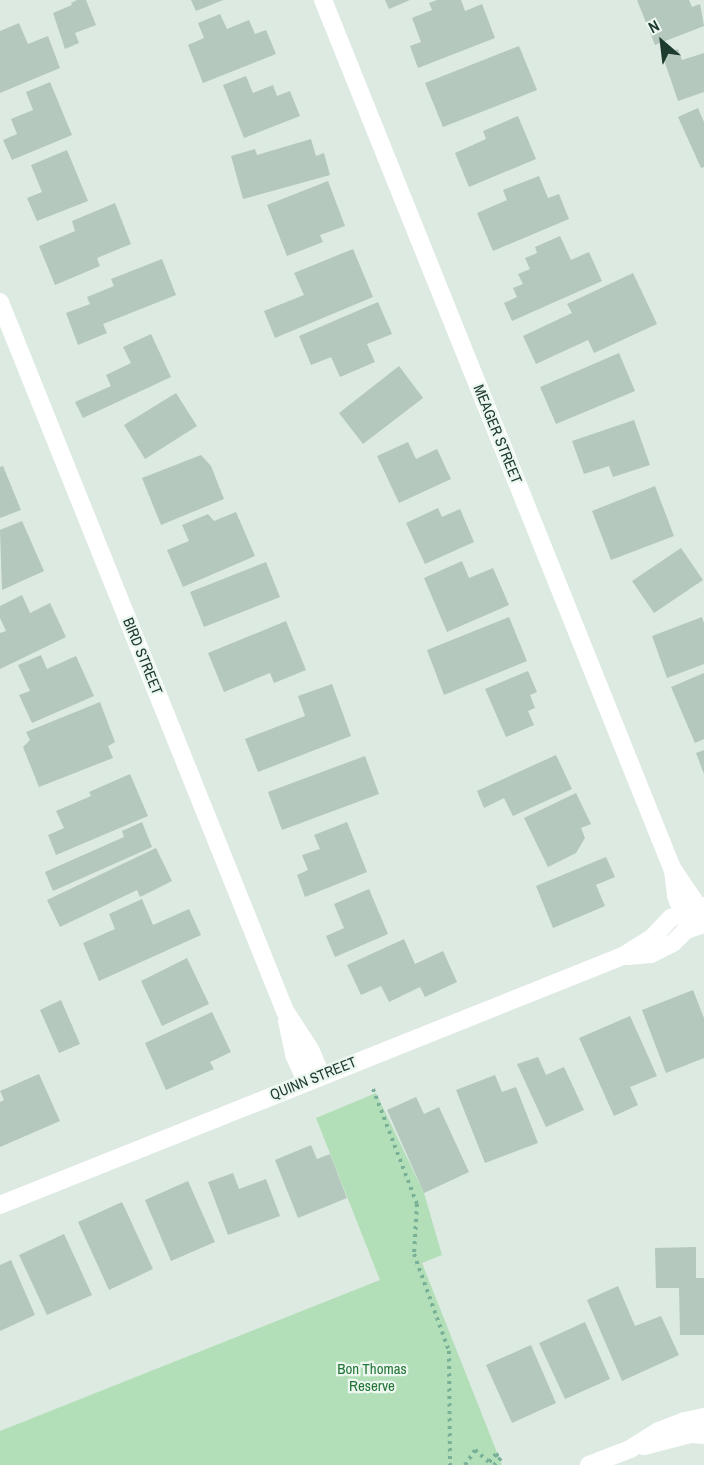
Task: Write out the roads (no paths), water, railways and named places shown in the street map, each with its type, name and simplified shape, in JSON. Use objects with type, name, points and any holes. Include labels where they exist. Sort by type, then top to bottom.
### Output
[{"type":"street","name":"MEAGER STREET","points":[[323,0],[672,868],[676,896],[696,915]]},
{"type":"street","name":"BIRD STREET","points":[[0,302],[285,1011],[294,1054],[313,1078]]},
{"type":"street","name":"QUINN STREET","points":[[2,1205],[313,1078],[623,956],[651,954],[674,943],[696,915]]},
{"type":"street","points":[[630,1449],[659,1431],[704,1417]]},
{"type":"street","points":[[589,1465],[630,1449],[691,1434],[704,1436]]},
{"type":"park label","name":"Bon Thomas Reserve","points":[[372,1376]]}]
